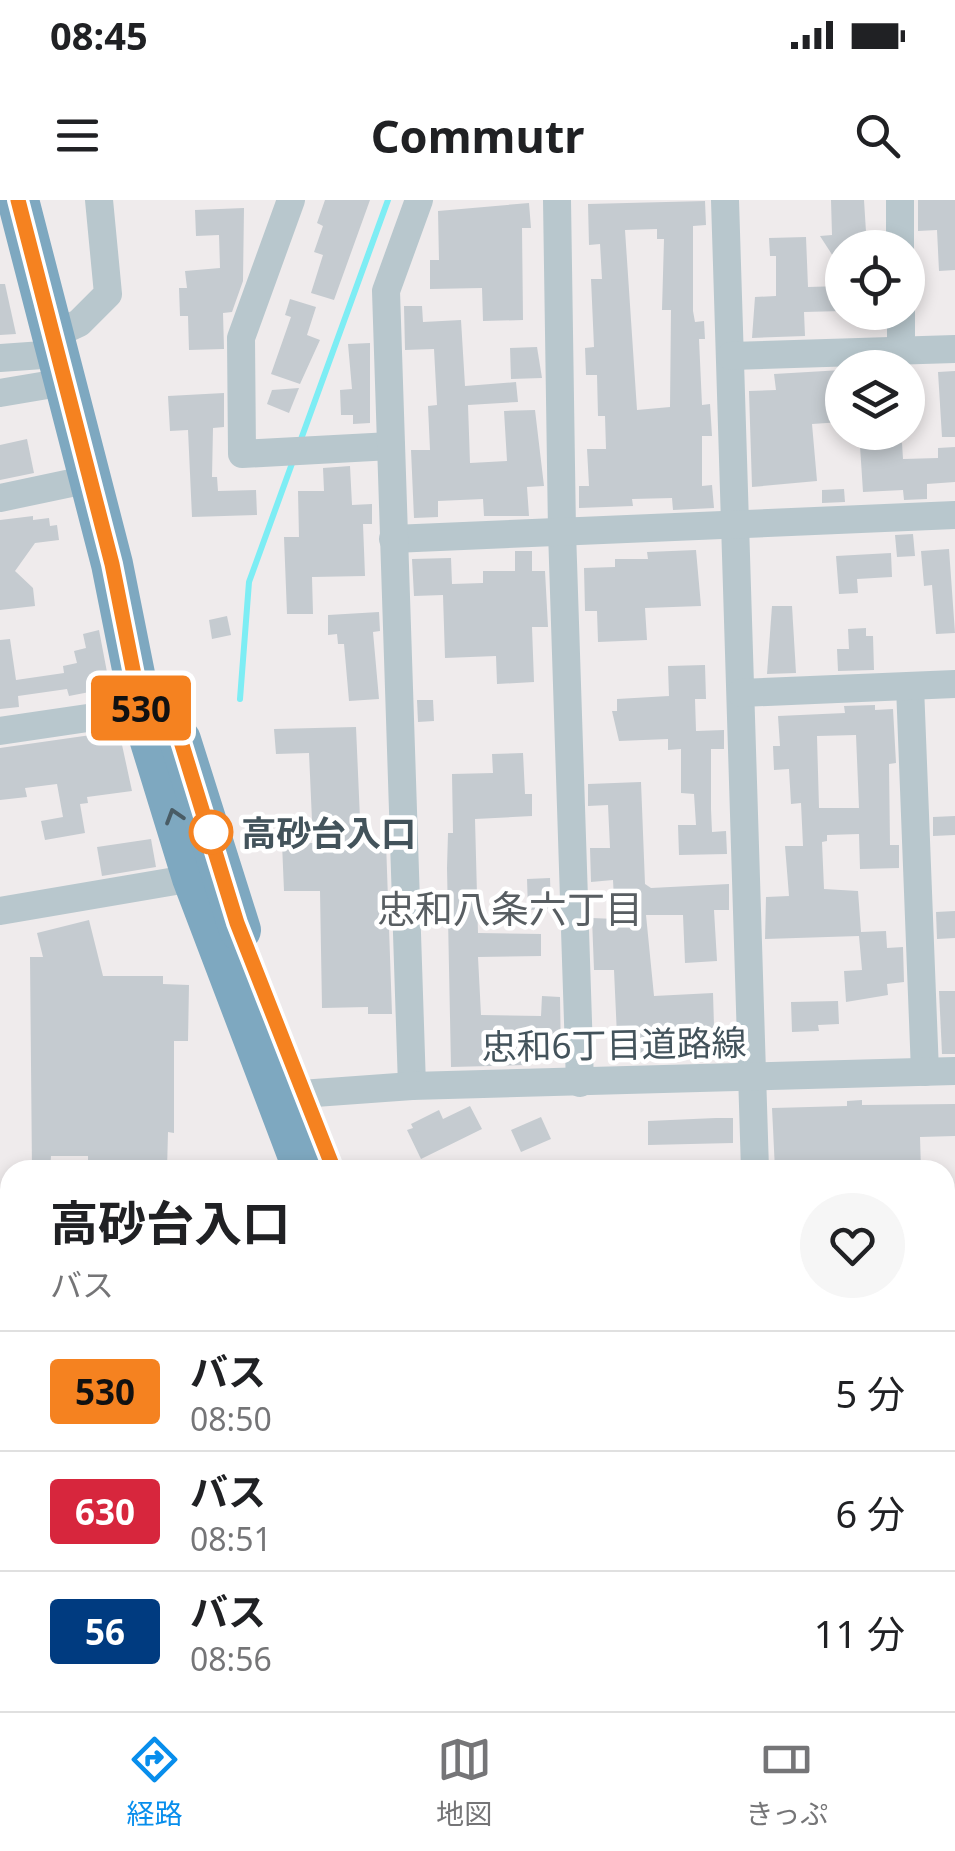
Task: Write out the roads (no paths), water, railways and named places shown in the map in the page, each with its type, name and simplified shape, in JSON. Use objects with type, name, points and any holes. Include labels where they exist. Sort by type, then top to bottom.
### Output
[{"type":"highway","points":[[22,208],[63,348],[155,708],[192,878],[289,1099],[328,1160]]},
{"type":"highway","points":[[63,348],[90,478],[155,708],[237,923],[289,1099],[302,1160]]},
{"type":"street","points":[[0,392],[63,348],[108,294],[99,200]]},
{"type":"street","points":[[291,200],[241,338],[242,454],[392,446]]},
{"type":"street","points":[[412,1086],[386,290],[418,200]]},
{"type":"street","points":[[557,200],[562,531],[580,1083]]},
{"type":"street","points":[[725,200],[755,1160]]},
{"type":"street","points":[[900,200],[900,230]]},
{"type":"street","points":[[0,358],[63,348]]},
{"type":"street","points":[[925,350],[955,349]]},
{"type":"street","points":[[731,356],[825,353]]},
{"type":"street","points":[[0,498],[90,478]]},
{"type":"street","points":[[393,539],[955,515]]},
{"type":"street","points":[[741,694],[955,684]]},
{"type":"street","points":[[910,686],[925,1072]]},
{"type":"street","points":[[0,730],[155,708]]},
{"type":"street","points":[[0,911],[192,878]]},
{"type":"street","name":"忠和6丁目道路線","points":[[289,1099],[412,1086],[752,1080],[955,1071]]},
{"type":"waterway","points":[[300,442],[388,200]]},
{"type":"waterway","points":[[240,699],[249,582],[294,458]]},
{"type":"place","name":"高砂台入口","points":[[211,832]]},
{"type":"district","name":"忠和八条六丁目","points":[[510,908]]}]
